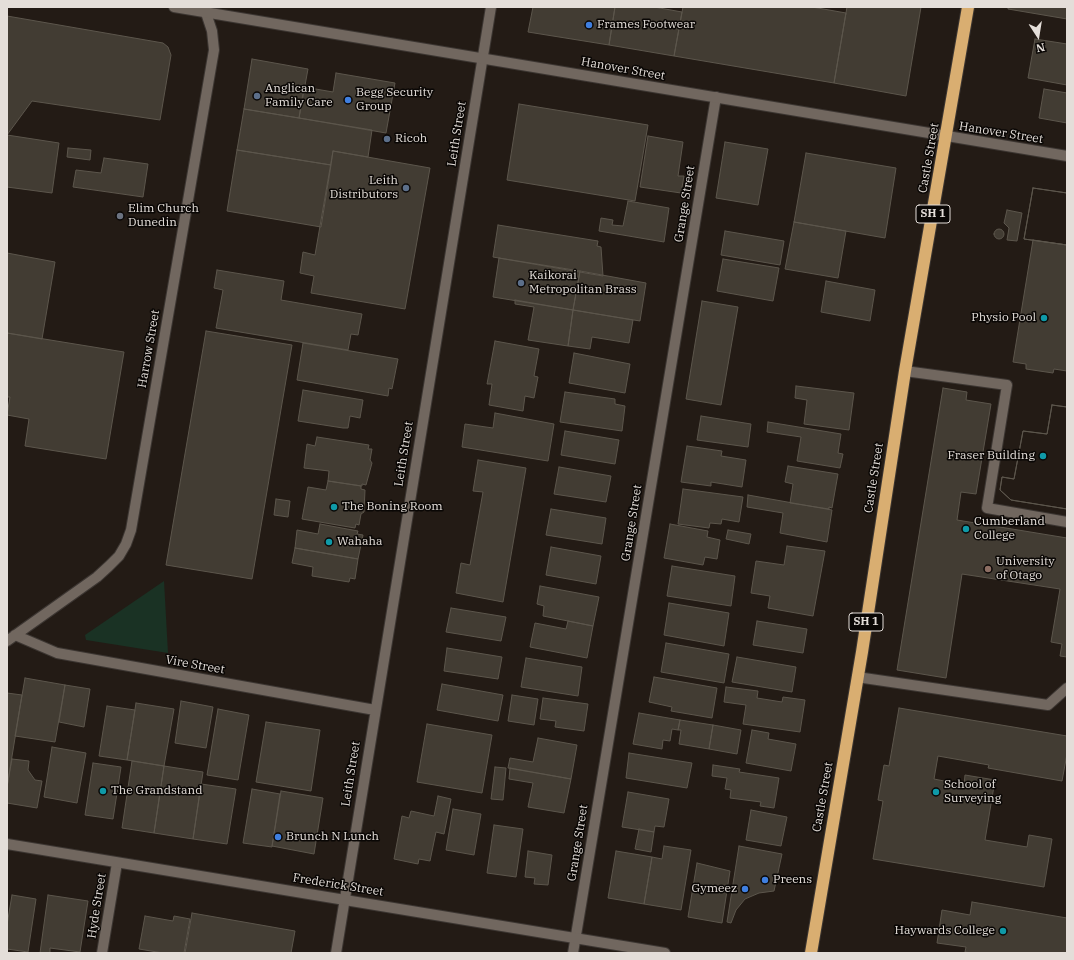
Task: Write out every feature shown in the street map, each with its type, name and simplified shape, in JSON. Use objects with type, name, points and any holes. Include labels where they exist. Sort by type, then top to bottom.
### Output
[{"type":"highway","name":"Castle Street","points":[[811,953],[858,677],[905,371],[968,7]]},
{"type":"street","name":"Hanover Street","points":[[174,7],[205,10],[946,137],[1067,156]]},
{"type":"street","name":"Leith Street","points":[[336,953],[492,7]]},
{"type":"street","name":"Harrow Street","points":[[11,638],[109,566],[119,556],[126,544],[131,530],[214,50],[212,31],[205,10]]},
{"type":"street","name":"Grange Street","points":[[573,953],[716,98]]},
{"type":"street","points":[[905,371],[1007,385],[987,508],[1067,522]]},
{"type":"street","name":"Vire Street","points":[[11,638],[57,653],[375,710]]},
{"type":"street","points":[[858,677],[1048,705],[1067,688]]},
{"type":"street","name":"Frederick Street","points":[[7,844],[665,953]]},
{"type":"street","name":"Hyde Street","points":[[102,953],[117,863]]},
{"type":"green space","points":[[164,581],[168,653],[86,640],[85,635]]},
{"type":"building","points":[[533,7],[615,7],[609,45],[528,32]]},
{"type":"building","points":[[615,7],[654,7],[682,12],[674,56],[609,45]]},
{"type":"building","points":[[683,7],[812,7],[846,13],[834,83],[674,56]]},
{"type":"building","points":[[847,7],[921,7],[906,96],[834,83]]},
{"type":"building","points":[[1008,7],[1067,7],[1067,19],[1008,9]]},
{"type":"building","points":[[7,16],[163,43],[168,47],[171,55],[160,120],[32,101],[7,135]]},
{"type":"building","points":[[1035,39],[1067,44],[1067,85],[1028,78]]},
{"type":"building","points":[[252,59],[308,69],[299,118],[244,109]]},
{"type":"building","points":[[336,73],[395,83],[386,133],[299,118],[304,87],[333,92]]},
{"type":"building","points":[[1044,89],[1067,93],[1067,123],[1039,118]]},
{"type":"building","points":[[519,104],[648,125],[635,201],[507,180]]},
{"type":"building","points":[[244,109],[372,130],[368,157],[333,151],[331,165],[237,150]]},
{"type":"building","points":[[7,135],[59,143],[52,193],[7,187]]},
{"type":"building","points":[[648,136],[683,142],[678,176],[684,176],[681,193],[640,187]]},
{"type":"building","points":[[725,142],[768,149],[758,205],[716,198]]},
{"type":"building","points":[[68,148],[91,150],[90,160],[67,157]]},
{"type":"building","points":[[237,150],[331,165],[321,227],[227,211]]},
{"type":"building","points":[[333,151],[430,168],[405,309],[311,293],[314,276],[300,273],[303,252],[315,255]]},
{"type":"building","points":[[806,153],[896,168],[885,238],[794,222]]},
{"type":"building","points":[[104,158],[148,164],[143,197],[73,187],[76,170],[101,173]]},
{"type":"building","points":[[1033,188],[1067,193],[1067,245],[1024,239]]},
{"type":"building","points":[[1033,188],[1067,193],[1067,245],[1024,239]]},
{"type":"building","points":[[628,201],[669,208],[664,242],[599,231],[601,218],[613,220],[612,225],[623,226]]},
{"type":"building","points":[[1007,210],[1022,213],[1017,241],[1007,240],[1009,228],[1004,223]]},
{"type":"building","points":[[794,222],[846,231],[838,278],[785,269]]},
{"type":"building","points":[[498,225],[598,241],[597,246],[601,247],[603,276],[493,257]]},
{"type":"building","points":[[999,229],[1004,234],[999,239],[994,234]]},
{"type":"building","points":[[725,231],[784,241],[780,265],[721,255]]},
{"type":"building","name":"Physio Pool","points":[[1033,240],[1067,245],[1067,371],[1054,369],[1053,373],[1026,369],[1026,364],[1013,362]]},
{"type":"building","points":[[7,253],[55,262],[42,339],[7,333]]},
{"type":"building","points":[[499,258],[580,271],[573,310],[493,297]]},
{"type":"building","points":[[723,259],[779,268],[773,301],[717,291]]},
{"type":"building","points":[[217,270],[284,281],[281,300],[362,314],[358,335],[351,334],[348,350],[216,328],[223,290],[214,288]]},
{"type":"building","points":[[580,271],[646,283],[640,321],[573,310]]},
{"type":"building","points":[[826,281],[875,290],[870,321],[821,312]]},
{"type":"building","points":[[515,300],[573,310],[568,346],[528,340],[534,307],[515,304]]},
{"type":"building","points":[[702,301],[738,307],[721,405],[686,399]]},
{"type":"building","points":[[573,310],[633,320],[629,343],[592,337],[590,349],[568,346]]},
{"type":"building","points":[[206,331],[292,345],[252,579],[166,565]]},
{"type":"building","points":[[7,333],[124,352],[106,459],[25,446],[29,419],[7,415],[10,397],[7,397]]},
{"type":"building","points":[[495,341],[539,349],[534,376],[538,377],[534,398],[525,396],[523,411],[489,405],[492,384],[487,384]]},
{"type":"building","points":[[303,343],[398,359],[392,389],[389,388],[388,396],[297,380]]},
{"type":"building","points":[[574,353],[630,364],[625,393],[569,383]]},
{"type":"building","points":[[796,386],[854,393],[849,430],[804,424],[807,400],[795,398]]},
{"type":"building","name":"Cumberland College","points":[[943,388],[967,392],[966,400],[991,404],[976,494],[961,492],[957,520],[1067,538],[1067,657],[1060,656],[1062,644],[1051,642],[1060,589],[962,574],[946,678],[897,670]]},
{"type":"building","points":[[303,390],[363,400],[360,418],[350,416],[348,428],[298,421]]},
{"type":"building","points":[[565,392],[615,399],[615,404],[625,406],[622,431],[560,422]]},
{"type":"building","name":"Fraser Building","points":[[1052,405],[1067,407],[1067,509],[1011,500],[1000,490],[1002,477],[1014,479],[1023,431],[1047,434]]},
{"type":"building","name":"Fraser Building","points":[[1052,405],[1067,407],[1067,509],[1011,500],[1000,490],[1002,477],[1014,479],[1023,431],[1047,434]]},
{"type":"building","points":[[495,413],[554,424],[548,461],[462,447],[465,424],[493,428]]},
{"type":"building","points":[[701,416],[751,424],[748,447],[697,440]]},
{"type":"building","points":[[768,422],[841,434],[838,453],[843,454],[840,468],[797,461],[801,437],[767,432]]},
{"type":"building","points":[[565,431],[619,440],[615,464],[561,455]]},
{"type":"building","points":[[317,437],[369,445],[368,449],[372,449],[370,460],[372,463],[366,485],[362,484],[362,486],[328,481],[329,471],[304,468],[307,444],[315,446]]},
{"type":"building","points":[[687,446],[722,451],[721,456],[746,460],[742,487],[711,482],[711,486],[681,482]]},
{"type":"building","points":[[478,460],[526,468],[503,602],[456,593],[461,563],[470,565],[483,492],[473,491]]},
{"type":"building","points":[[788,466],[838,474],[832,508],[829,507],[829,509],[790,503],[793,484],[785,482]]},
{"type":"building","points":[[559,467],[611,476],[606,502],[554,494]]},
{"type":"building","name":"The Boning Room","points":[[328,481],[361,486],[361,489],[365,490],[364,512],[361,514],[359,525],[356,524],[355,528],[302,519],[308,487],[326,490]]},
{"type":"building","points":[[683,489],[743,497],[739,522],[722,519],[721,524],[710,523],[709,528],[678,524]]},
{"type":"building","points":[[748,495],[832,510],[827,542],[780,533],[783,513],[747,507]]},
{"type":"building","points":[[276,499],[290,501],[288,517],[274,515]]},
{"type":"building","points":[[551,509],[606,518],[602,544],[546,535]]},
{"type":"building","name":"Wahaha","points":[[320,524],[358,531],[357,534],[363,535],[358,559],[295,548],[297,530],[318,534]]},
{"type":"building","points":[[670,524],[708,531],[707,537],[720,540],[717,559],[705,557],[703,565],[664,558]]},
{"type":"building","points":[[728,530],[751,534],[749,544],[726,539]]},
{"type":"building","points":[[787,546],[825,551],[813,616],[768,608],[770,596],[751,593],[756,561],[784,565]]},
{"type":"building","points":[[551,547],[601,556],[596,584],[546,575]]},
{"type":"building","points":[[295,548],[358,559],[355,579],[350,578],[349,582],[312,576],[313,567],[292,563]]},
{"type":"building","points":[[672,566],[735,576],[731,606],[667,596]]},
{"type":"building","points":[[540,586],[599,597],[593,626],[543,616],[544,606],[537,604]]},
{"type":"building","points":[[669,603],[729,613],[724,646],[664,635]]},
{"type":"building","points":[[451,608],[506,617],[501,641],[446,632]]},
{"type":"building","points":[[568,621],[593,626],[587,658],[530,647],[535,623],[566,629]]},
{"type":"building","points":[[757,621],[807,629],[803,653],[753,645]]},
{"type":"building","points":[[666,643],[729,654],[724,683],[661,672]]},
{"type":"building","points":[[447,648],[502,657],[498,679],[444,671]]},
{"type":"building","points":[[737,657],[796,667],[792,692],[732,682]]},
{"type":"building","points":[[526,658],[582,667],[578,696],[521,687]]},
{"type":"building","points":[[654,677],[717,688],[712,718],[671,711],[672,707],[649,702]]},
{"type":"building","points":[[25,678],[65,685],[55,742],[15,736]]},
{"type":"building","points":[[442,684],[503,695],[498,721],[437,710]]},
{"type":"building","points":[[65,685],[90,689],[84,727],[59,722]]},
{"type":"building","points":[[726,687],[758,691],[757,698],[782,702],[783,697],[805,700],[800,732],[743,724],[746,705],[724,702]]},
{"type":"building","points":[[7,693],[22,695],[7,787]]},
{"type":"building","points":[[512,695],[538,699],[534,725],[508,721]]},
{"type":"building","points":[[543,698],[588,704],[584,731],[555,727],[556,721],[540,719]]},
{"type":"building","points":[[181,701],[213,707],[206,748],[175,743]]},
{"type":"building","points":[[136,703],[174,709],[164,766],[127,760]]},
{"type":"building","points":[[107,706],[135,710],[127,760],[99,756]]},
{"type":"building","name":"School of Surveying","points":[[899,708],[1067,736],[1067,754],[1062,781],[988,768],[989,765],[938,756],[934,779],[964,785],[965,775],[995,780],[985,840],[1027,847],[1029,835],[1052,839],[1044,887],[873,859],[883,801],[878,800],[884,765],[889,766]]},
{"type":"building","points":[[218,709],[249,715],[238,780],[207,775]]},
{"type":"building","points":[[639,713],[680,720],[678,730],[672,729],[670,741],[663,740],[662,749],[633,744]]},
{"type":"building","points":[[680,720],[713,725],[709,749],[679,744],[681,730],[678,730]]},
{"type":"building","points":[[266,722],[320,730],[311,791],[256,782]]},
{"type":"building","points":[[427,724],[492,735],[482,793],[417,782]]},
{"type":"building","points":[[713,725],[741,730],[737,754],[709,749]]},
{"type":"building","points":[[752,730],[769,733],[768,739],[796,744],[791,771],[746,763]]},
{"type":"building","points":[[538,738],[577,745],[571,779],[508,768],[510,758],[533,762]]},
{"type":"building","points":[[52,747],[86,753],[77,803],[44,797]]},
{"type":"building","points":[[629,753],[692,763],[687,788],[626,778]]},
{"type":"building","points":[[12,759],[29,761],[28,770],[35,780],[42,781],[37,808],[7,803],[7,787]]},
{"type":"building","points":[[132,761],[164,766],[154,833],[122,828]]},
{"type":"building","name":"The Grandstand","points":[[93,763],[121,767],[113,819],[85,815]]},
{"type":"building","points":[[713,765],[740,769],[739,772],[779,778],[774,808],[760,806],[761,802],[730,798],[731,790],[725,789],[727,778],[712,776]]},
{"type":"building","points":[[164,766],[203,772],[193,839],[154,833]]},
{"type":"building","points":[[495,767],[506,768],[503,800],[491,799]]},
{"type":"building","points":[[510,768],[571,779],[564,813],[528,807],[533,783],[509,779]]},
{"type":"building","points":[[201,784],[236,789],[227,844],[193,839]]},
{"type":"building","points":[[252,789],[280,794],[272,847],[243,843]]},
{"type":"building","points":[[281,791],[323,798],[314,854],[272,846]]},
{"type":"building","points":[[628,792],[669,799],[664,827],[655,826],[654,832],[622,827]]},
{"type":"building","points":[[438,796],[451,799],[444,834],[436,832],[430,861],[419,859],[418,864],[394,859],[402,816],[409,818],[411,811],[434,816]]},
{"type":"building","points":[[453,809],[481,814],[474,855],[446,850]]},
{"type":"building","points":[[751,810],[787,817],[781,846],[746,840]]},
{"type":"building","points":[[494,825],[523,829],[516,877],[487,873]]},
{"type":"building","points":[[639,829],[654,832],[651,852],[635,849]]},
{"type":"building","points":[[664,846],[691,850],[681,910],[644,904],[652,857],[662,859]]},
{"type":"building","points":[[739,846],[782,854],[774,891],[759,893],[745,899],[736,910],[731,923],[727,922]]},
{"type":"building","points":[[528,851],[552,855],[548,885],[534,884],[535,878],[525,877]]},
{"type":"building","points":[[616,851],[652,857],[644,904],[608,898]]},
{"type":"building","points":[[697,863],[730,871],[722,923],[688,917]]},
{"type":"building","points":[[12,895],[36,899],[28,952],[7,949],[7,925]]},
{"type":"building","points":[[48,895],[88,901],[80,952],[50,948],[50,953],[40,953]]},
{"type":"building","name":"Haywards College","points":[[972,902],[1067,918],[1067,953],[972,953],[965,952],[966,947],[937,943],[942,910],[970,915]]},
{"type":"building","points":[[192,913],[295,931],[291,953],[185,953]]},
{"type":"building","points":[[145,916],[173,921],[174,916],[190,919],[184,953],[163,953],[139,949]]},
{"type":"place","name":"Frames Footwear","points":[[589,25]]},
{"type":"place","name":"Anglican Family Care","points":[[257,96]]},
{"type":"place","name":"Begg Security Group","points":[[348,100]]},
{"type":"place","name":"Ricoh","points":[[387,139]]},
{"type":"place","name":"Leith Distributors","points":[[406,188]]},
{"type":"place","name":"Elim Church Dunedin","points":[[120,216]]},
{"type":"place","name":"Kaikorai Metropolitan Brass","points":[[521,283]]},
{"type":"place","name":"Physio Pool","points":[[1044,318]]},
{"type":"place","name":"Fraser Building","points":[[1043,456]]},
{"type":"place","name":"The Boning Room","points":[[334,507]]},
{"type":"place","name":"Cumberland College","points":[[966,529]]},
{"type":"place","name":"Wahaha","points":[[329,542]]},
{"type":"place","name":"University of Otago","points":[[988,569]]},
{"type":"place","name":"The Grandstand","points":[[103,791]]},
{"type":"place","name":"School of Surveying","points":[[936,792]]},
{"type":"place","name":"Brunch N Lunch","points":[[278,837]]},
{"type":"place","name":"Preens","points":[[765,880]]},
{"type":"place","name":"Gymeez","points":[[745,889]]},
{"type":"place","name":"Haywards College","points":[[1003,931]]}]
